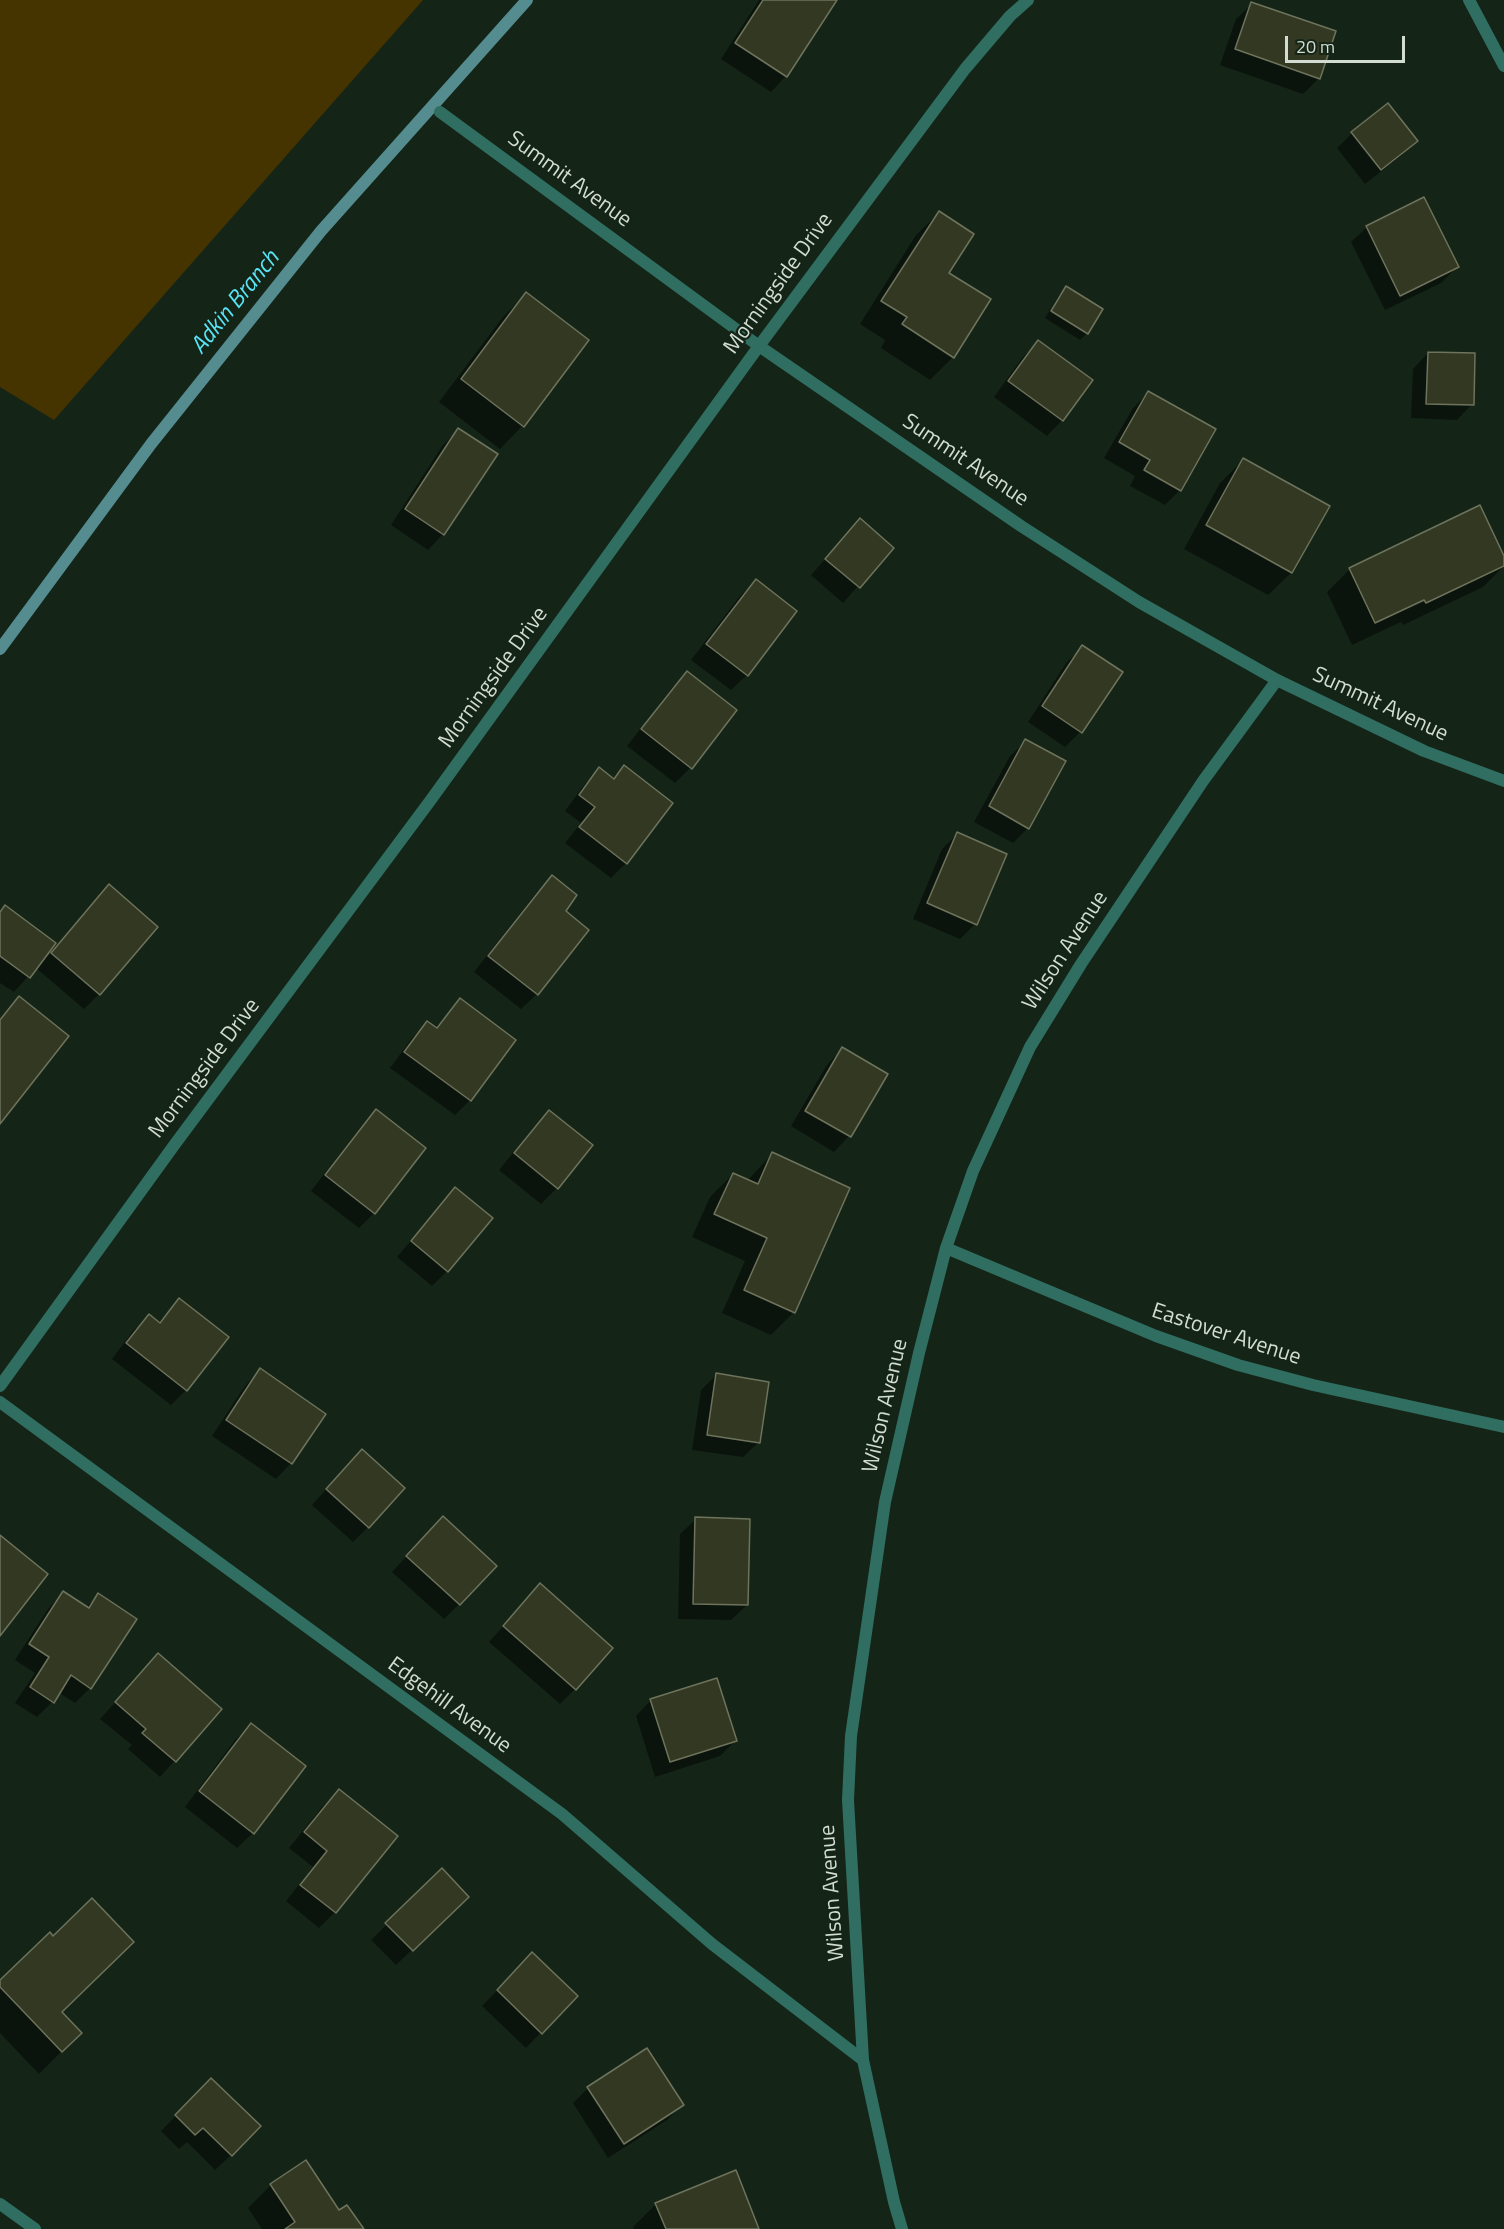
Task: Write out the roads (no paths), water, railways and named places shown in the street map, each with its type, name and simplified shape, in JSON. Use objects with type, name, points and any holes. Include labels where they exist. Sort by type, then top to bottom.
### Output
[{"type":"street","name":"Morningside Drive","points":[[0,1386],[175,1144],[437,792],[759,346],[965,69],[1010,16],[1028,0]]},
{"type":"street","points":[[1468,0],[1504,66]]},
{"type":"street","name":"Summit Avenue","points":[[440,112],[759,346],[1021,526],[1129,596],[1277,680],[1424,751],[1504,781]]},
{"type":"street","name":"Wilson Avenue","points":[[902,2229],[863,2060],[848,1800],[851,1736],[885,1502],[919,1353],[946,1248],[973,1171],[1030,1047],[1081,964],[1203,782],[1277,680]]},
{"type":"street","name":"Eastover Avenue","points":[[946,1248],[1156,1336],[1238,1365],[1312,1385],[1504,1427]]},
{"type":"street","name":"Edgehill Avenue","points":[[0,1402],[562,1814],[712,1944],[863,2060]]},
{"type":"street","points":[[0,2204],[35,2229]]},
{"type":"waterway","name":"Adkin Branch","points":[[0,649],[151,444],[321,231],[527,0]]}]
